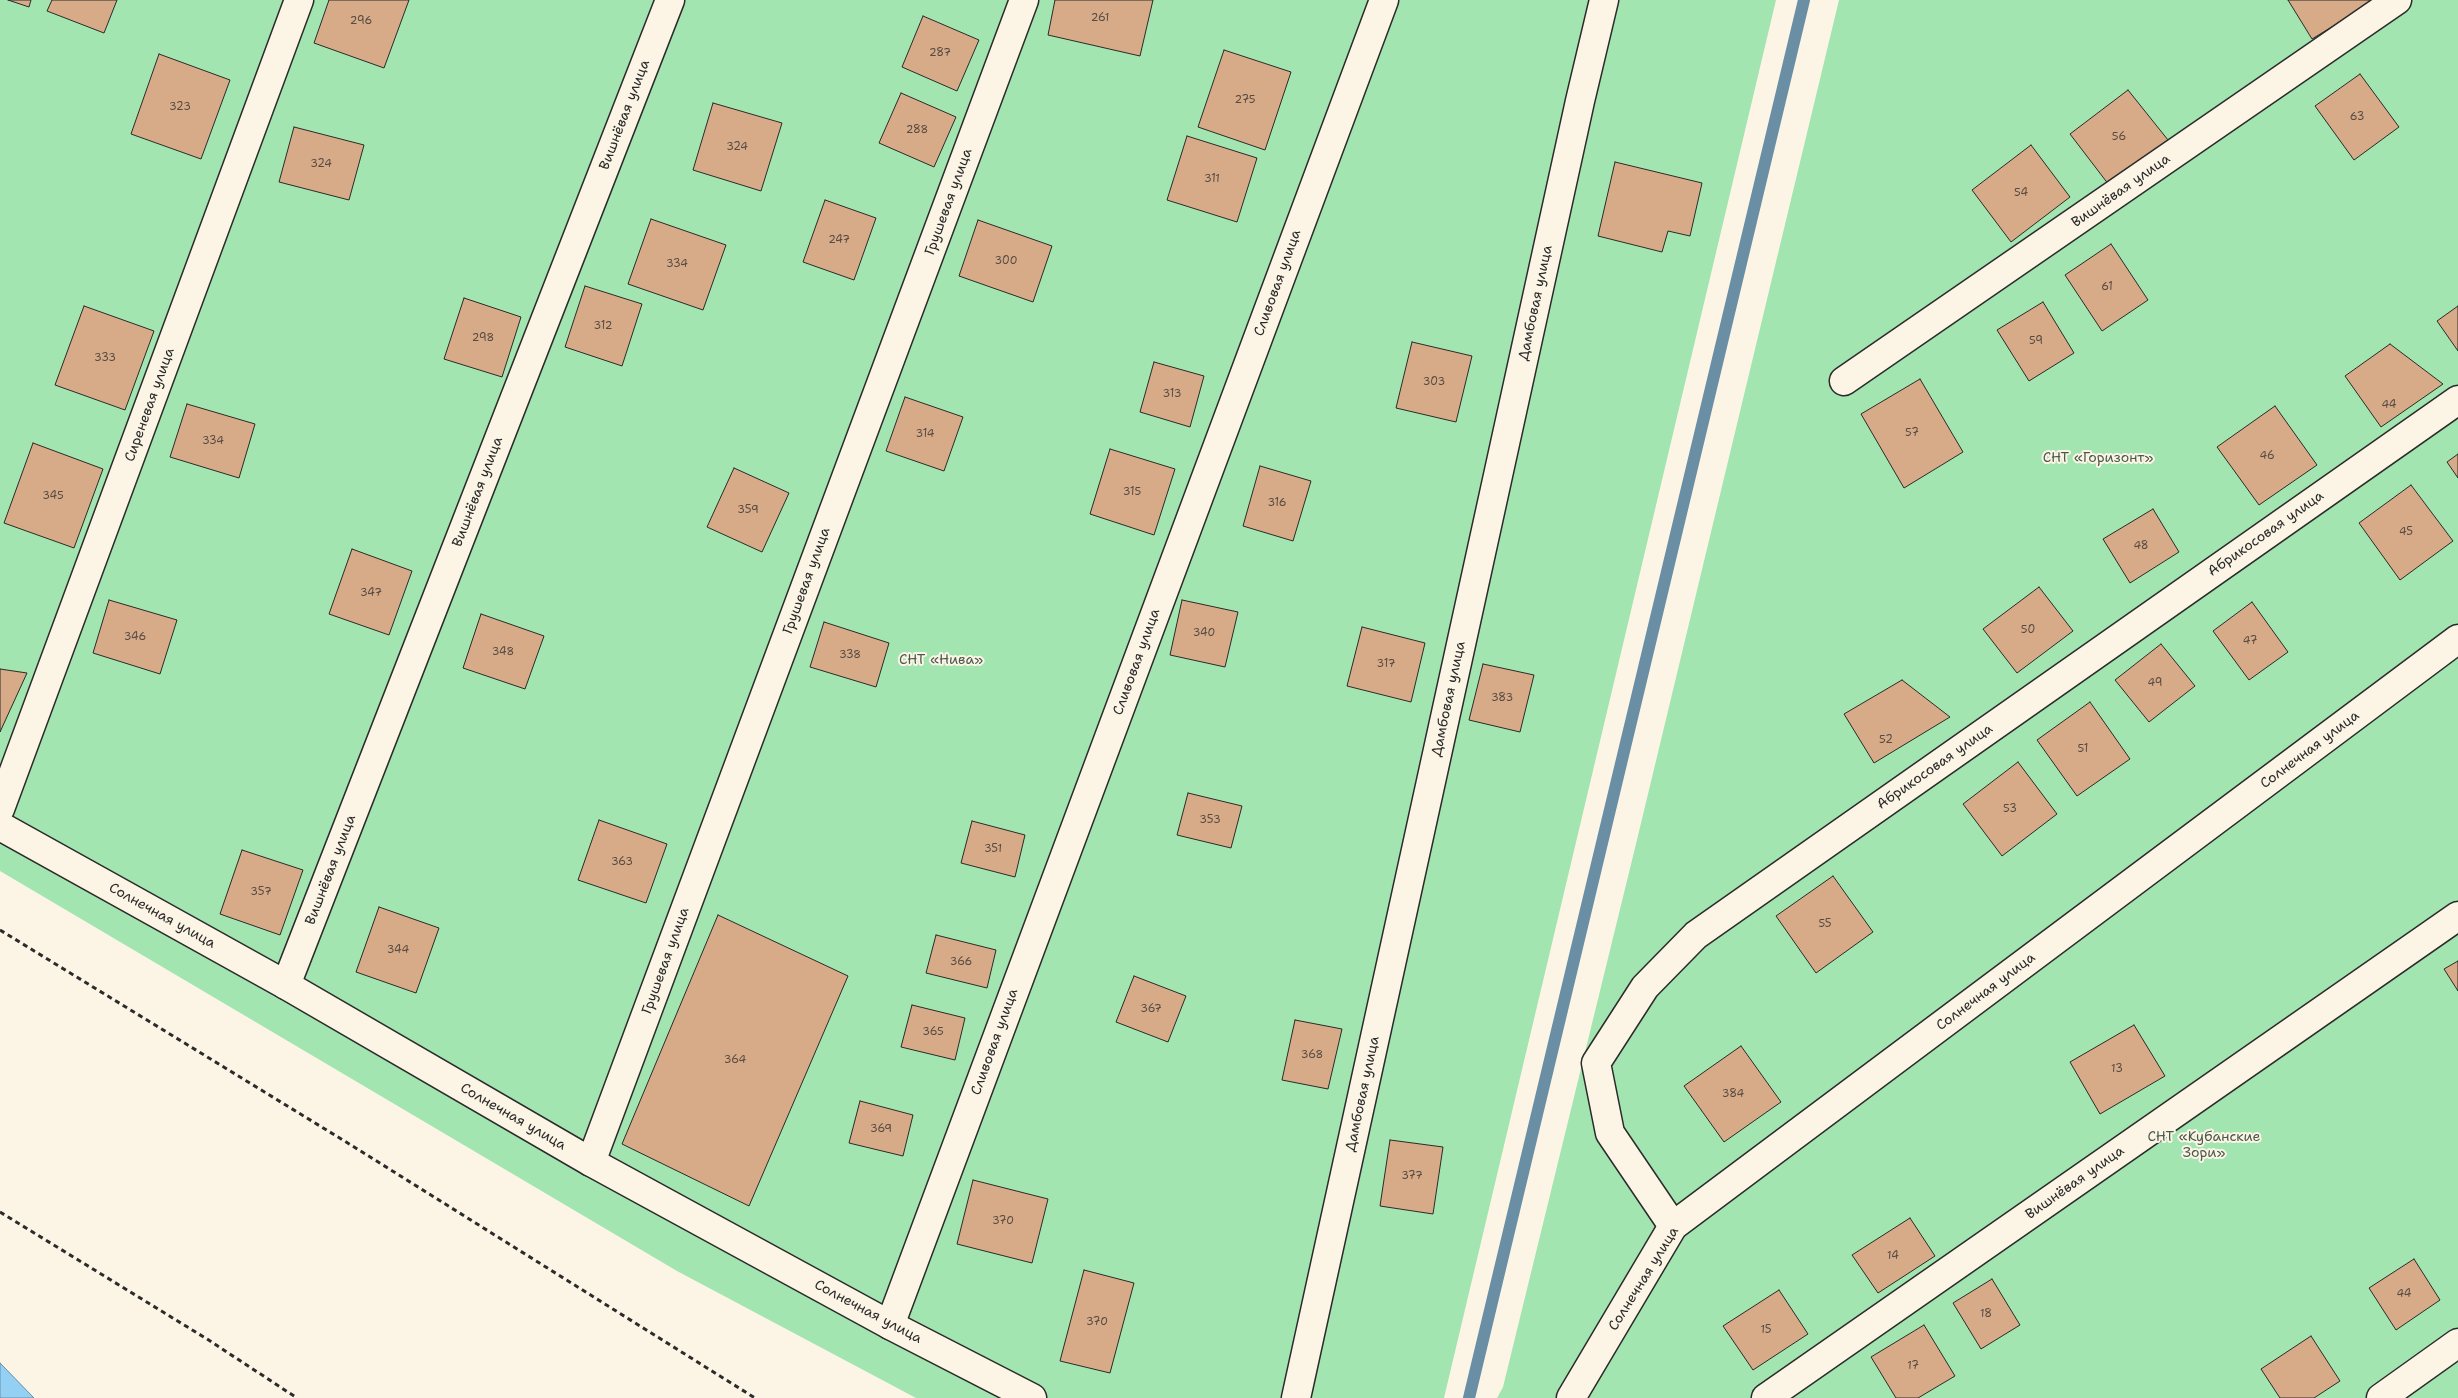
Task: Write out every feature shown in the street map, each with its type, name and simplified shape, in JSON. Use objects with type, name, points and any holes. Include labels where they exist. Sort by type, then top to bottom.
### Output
[{"type":"street","name":"Сиреневая улица","points":[[0,809],[299,0]]},
{"type":"street","name":"Вишнёвая улица","points":[[286,985],[670,0]]},
{"type":"street","name":"Грушевая улица","points":[[591,1162],[1024,0]]},
{"type":"street","name":"Сливовая улица","points":[[890,1325],[1384,0]]},
{"type":"street","name":"Дамбовая улица","points":[[1296,1398],[1580,100],[1604,0]]},
{"type":"street","name":"Вишнёвая улица","points":[[1844,382],[2397,0]]},
{"type":"street","name":"Абрикосовая улица","points":[[1673,1226],[1610,1133],[1596,1063],[1645,987],[1696,935],[2458,400]]},
{"type":"street","name":"Солнечная улица","points":[[1571,1398],[1673,1226],[2458,639]]},
{"type":"street","name":"Солнечная улица","points":[[0,826],[286,985],[591,1162],[890,1325],[1032,1398]]},
{"type":"street","name":"Вишнёвая улица","points":[[1766,1398],[2458,916]]},
{"type":"street","points":[[2381,1398],[2458,1343]]},
{"type":"path","points":[[0,930],[351,1145],[755,1398]]},
{"type":"path","points":[[0,1212],[207,1338],[297,1398]]},
{"type":"green space","name":"СНТ «Нива»","points":[[0,0],[1776,0],[1444,1398],[916,1398],[677,1271],[0,871]]},
{"type":"green space","name":"СНТ «Горизонт»","points":[[1839,0],[2458,0],[2458,1398],[1497,1398],[1503,1387],[1635,848]]},
{"type":"water","points":[[0,1363],[34,1398],[0,1398]]},
{"type":"building","points":[[8,0],[31,0],[29,7]]},
{"type":"building","points":[[52,0],[117,0],[104,33],[47,11]]},
{"type":"building","points":[[329,0],[409,0],[384,68],[314,43]]},
{"type":"building","points":[[1055,0],[1153,0],[1140,56],[1048,35]]},
{"type":"building","points":[[2288,0],[2369,0],[2371,3],[2312,39]]},
{"type":"building","points":[[923,16],[979,40],[957,91],[902,67]]},
{"type":"building","points":[[1224,50],[1291,72],[1265,150],[1198,127]]},
{"type":"building","points":[[159,54],[230,80],[201,159],[131,134]]},
{"type":"building","points":[[2360,74],[2399,127],[2354,160],[2315,106]]},
{"type":"building","points":[[2128,90],[2168,140],[2109,185],[2070,134]]},
{"type":"building","points":[[901,93],[956,117],[934,167],[879,143]]},
{"type":"building","points":[[713,103],[782,123],[761,191],[693,170]]},
{"type":"building","points":[[294,127],[364,145],[349,200],[279,182]]},
{"type":"building","points":[[1187,136],[1257,158],[1237,222],[1167,200]]},
{"type":"building","points":[[2031,145],[2070,197],[2011,242],[1972,190]]},
{"type":"building","points":[[1615,162],[1702,183],[1690,236],[1668,231],[1662,252],[1598,236]]},
{"type":"building","points":[[825,200],[876,218],[854,280],[803,262]]},
{"type":"building","points":[[651,219],[726,245],[703,310],[628,284]]},
{"type":"building","points":[[978,220],[1052,246],[1033,302],[959,276]]},
{"type":"building","points":[[2111,244],[2148,300],[2102,331],[2065,275]]},
{"type":"building","points":[[585,286],[642,304],[622,366],[565,347]]},
{"type":"building","points":[[464,298],[521,317],[502,377],[444,359]]},
{"type":"building","points":[[2043,302],[2074,353],[2029,381],[1997,330]]},
{"type":"building","points":[[84,306],[154,331],[125,410],[55,385]]},
{"type":"building","points":[[2458,306],[2458,351],[2437,321]]},
{"type":"building","points":[[1412,342],[1472,356],[1456,422],[1396,408]]},
{"type":"building","points":[[2390,344],[2443,384],[2381,427],[2345,376]]},
{"type":"building","points":[[1154,362],[1204,376],[1190,427],[1140,412]]},
{"type":"building","points":[[1920,379],[1963,452],[1904,488],[1861,414]]},
{"type":"building","points":[[905,397],[963,417],[944,471],[886,451]]},
{"type":"building","points":[[187,404],[255,424],[239,478],[170,457]]},
{"type":"building","points":[[2275,406],[2317,465],[2259,505],[2217,447]]},
{"type":"building","points":[[33,443],[103,469],[74,548],[4,523]]},
{"type":"building","points":[[1110,449],[1175,469],[1154,535],[1090,514]]},
{"type":"building","points":[[2458,454],[2458,478],[2447,462]]},
{"type":"building","points":[[1260,466],[1311,481],[1293,541],[1243,526]]},
{"type":"building","points":[[734,468],[789,493],[762,552],[707,527]]},
{"type":"building","points":[[2411,485],[2453,541],[2400,580],[2359,523]]},
{"type":"building","points":[[2153,509],[2179,552],[2130,583],[2103,539]]},
{"type":"building","points":[[352,549],[412,571],[389,635],[329,614]]},
{"type":"building","points":[[2039,587],[2073,631],[2017,673],[1983,629]]},
{"type":"building","points":[[109,600],[177,620],[160,674],[93,653]]},
{"type":"building","points":[[1182,600],[1238,612],[1225,667],[1170,655]]},
{"type":"building","points":[[2252,602],[2288,652],[2249,680],[2213,631]]},
{"type":"building","points":[[481,614],[544,636],[525,689],[463,668]]},
{"type":"building","points":[[824,622],[889,643],[876,687],[810,667]]},
{"type":"building","points":[[1362,627],[1425,643],[1411,702],[1347,686]]},
{"type":"building","points":[[2161,644],[2195,686],[2149,722],[2115,680]]},
{"type":"building","points":[[1483,664],[1534,675],[1520,732],[1469,720]]},
{"type":"building","points":[[0,669],[27,673],[0,732]]},
{"type":"building","points":[[1902,680],[1950,717],[1874,763],[1844,714]]},
{"type":"building","points":[[2090,702],[2130,759],[2077,796],[2037,740]]},
{"type":"building","points":[[2018,762],[2057,814],[2002,856],[1963,804]]},
{"type":"building","points":[[1188,793],[1242,806],[1231,848],[1177,835]]},
{"type":"building","points":[[599,820],[667,844],[646,903],[578,880]]},
{"type":"building","points":[[972,821],[1025,835],[1015,877],[961,863]]},
{"type":"building","points":[[242,850],[303,870],[280,935],[220,914]]},
{"type":"building","points":[[1833,876],[1873,932],[1816,973],[1776,916]]},
{"type":"building","points":[[379,907],[439,928],[416,993],[356,972]]},
{"type":"building","points":[[718,915],[848,976],[749,1206],[622,1144]]},
{"type":"building","points":[[936,935],[996,950],[987,988],[926,973]]},
{"type":"building","points":[[2458,961],[2458,991],[2444,969]]},
{"type":"building","points":[[1134,976],[1186,996],[1168,1042],[1116,1022]]},
{"type":"building","points":[[912,1005],[965,1018],[955,1060],[901,1047]]},
{"type":"building","points":[[1295,1020],[1342,1029],[1328,1089],[1282,1080]]},
{"type":"building","points":[[2134,1025],[2165,1076],[2100,1114],[2070,1062]]},
{"type":"building","points":[[1741,1046],[1781,1102],[1724,1142],[1684,1086]]},
{"type":"building","points":[[860,1101],[913,1115],[903,1156],[849,1143]]},
{"type":"building","points":[[1390,1140],[1443,1147],[1433,1214],[1380,1206]]},
{"type":"building","points":[[973,1180],[1048,1199],[1032,1263],[957,1244]]},
{"type":"building","points":[[1910,1218],[1935,1256],[1878,1293],[1852,1255]]},
{"type":"building","points":[[2414,1259],[2440,1300],[2396,1330],[2369,1288]]},
{"type":"building","points":[[1084,1270],[1134,1283],[1110,1373],[1060,1361]]},
{"type":"building","points":[[1992,1279],[2020,1325],[1981,1349],[1953,1303]]},
{"type":"building","points":[[1779,1290],[1808,1334],[1753,1370],[1723,1326]]},
{"type":"building","points":[[1924,1325],[1955,1376],[1918,1398],[1896,1398],[1871,1357]]},
{"type":"building","points":[[2311,1336],[2340,1381],[2314,1398],[2280,1398],[2261,1369]]},
{"type":"waterway","points":[[1469,1398],[1804,0]]},
{"type":"park label","name":"СНТ «Кубанские Зори»","points":[[2204,1146]]}]
